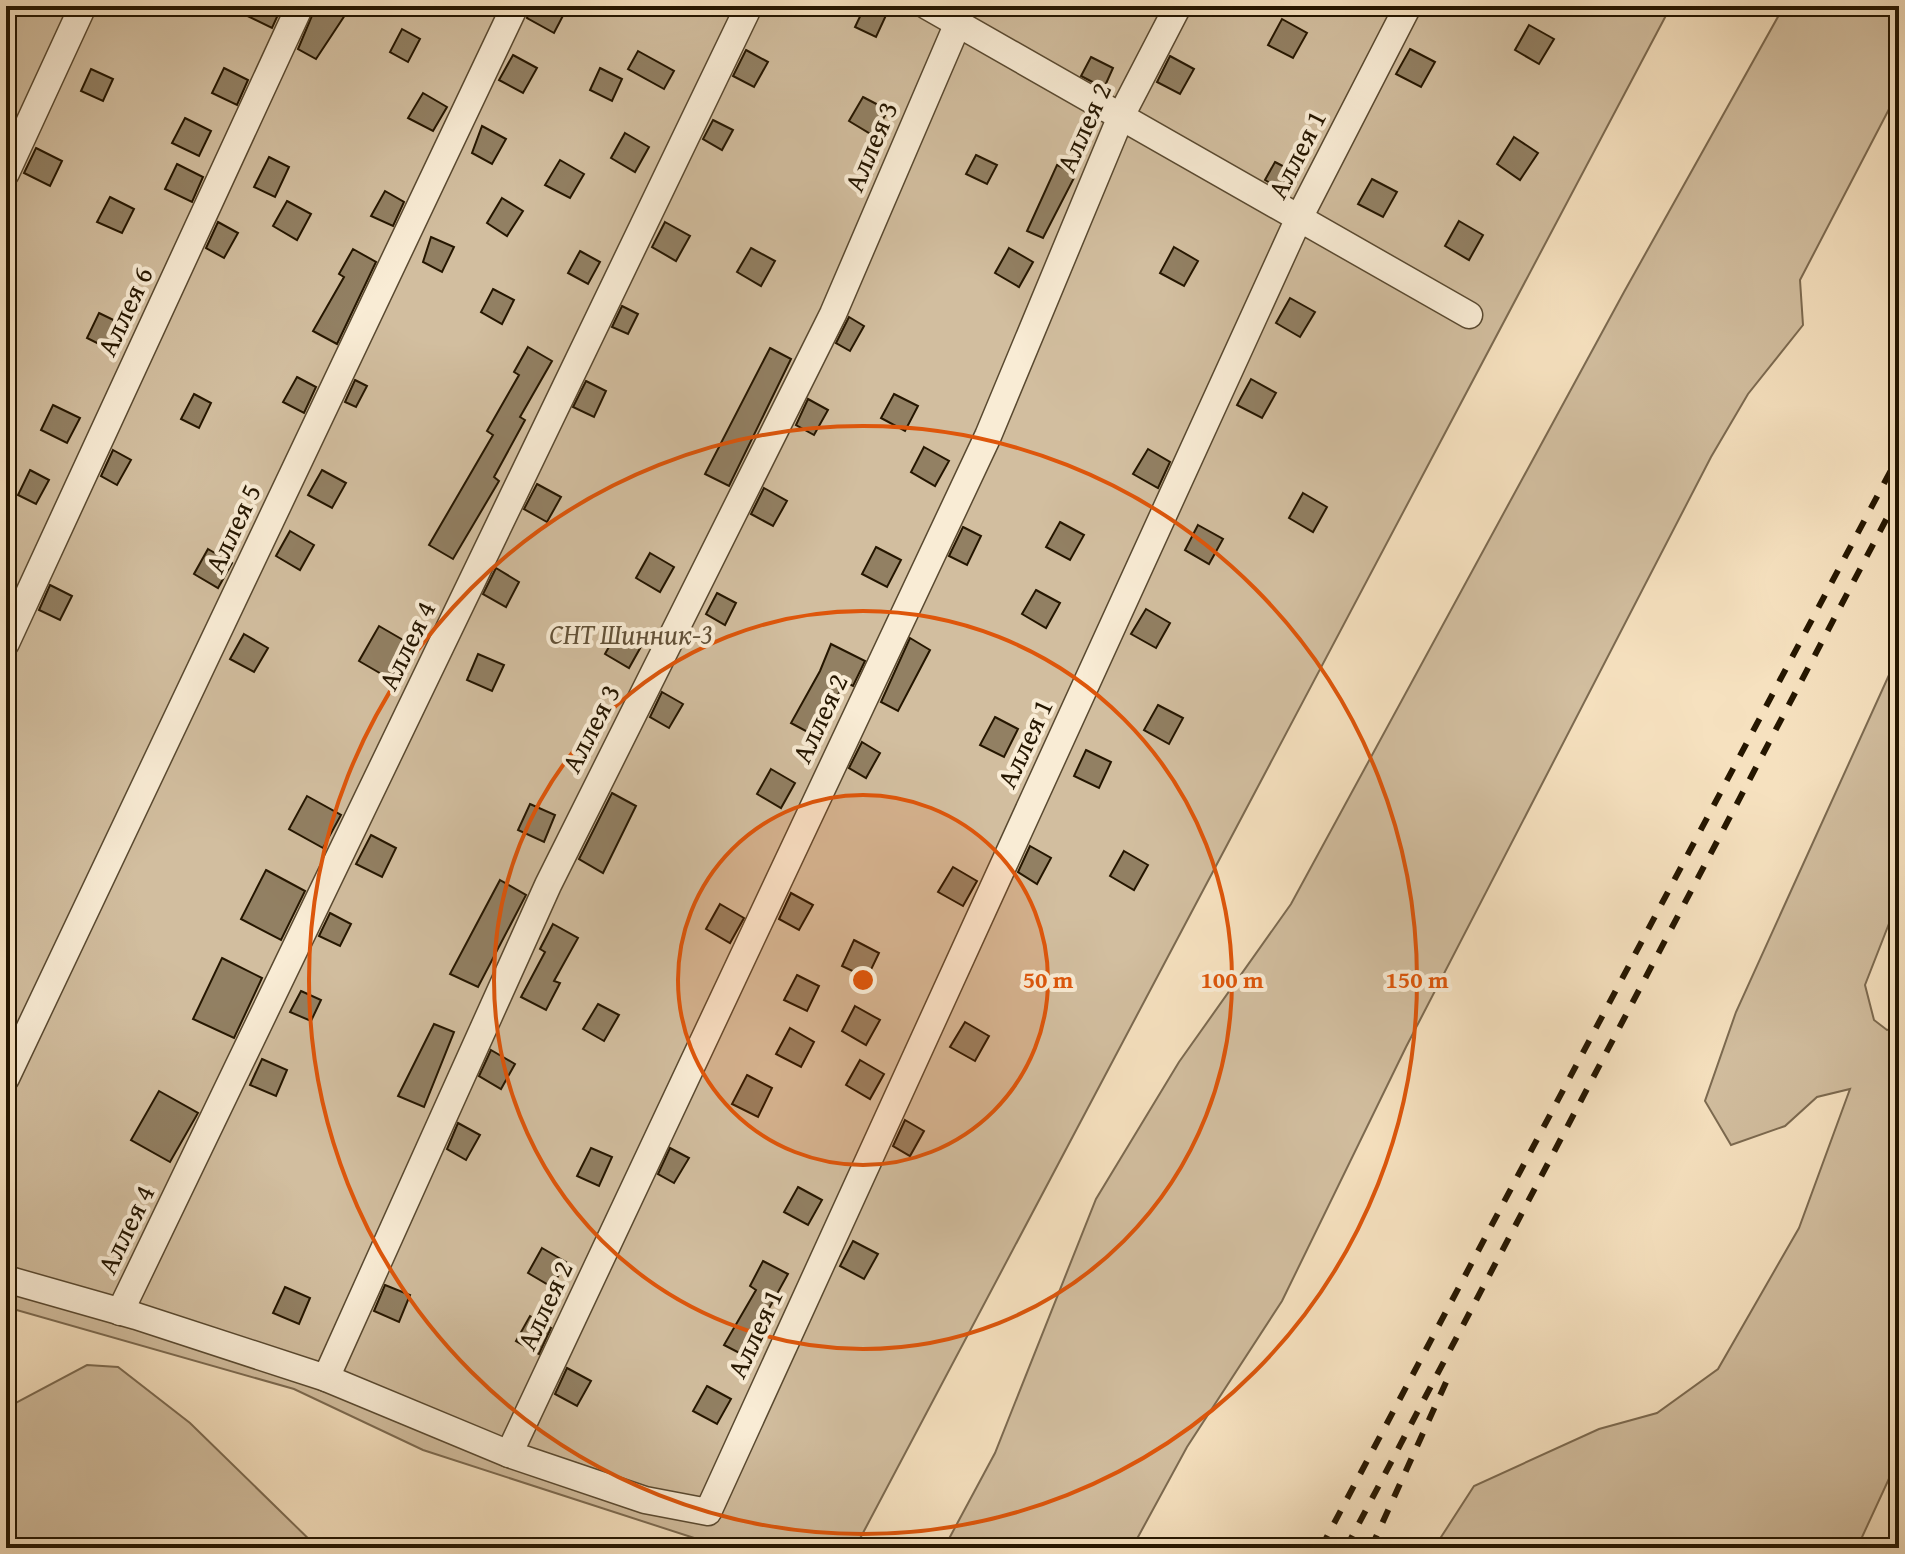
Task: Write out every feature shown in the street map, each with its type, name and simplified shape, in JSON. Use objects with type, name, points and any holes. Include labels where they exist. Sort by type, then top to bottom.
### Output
[{"type":"lane","points":[[6,173],[83,6]]},
{"type":"lane","name":"Аллея 6","points":[[6,643],[300,6]]},
{"type":"lane","name":"Аллея 5","points":[[6,1078],[515,6]]},
{"type":"lane","name":"Аллея 4","points":[[120,1312],[749,6]]},
{"type":"lane","name":"Аллея 2","points":[[509,1454],[988,436],[1122,114],[1178,6]]},
{"type":"lane","name":"Аллея 1","points":[[509,1454],[645,1500],[708,1512],[1299,218],[1408,6]]},
{"type":"lane","points":[[942,12],[1469,315]]},
{"type":"lane","name":"Аллея 3","points":[[326,1378],[548,885],[833,314],[942,12]]},
{"type":"lane","points":[[6,1279],[326,1378],[509,1454]]},
{"type":"green space","name":"СНТ Шинник-3","points":[[6,6],[1671,6],[855,1548],[725,1548],[423,1450],[294,1389],[6,1307]]},
{"type":"green space","points":[[1784,6],[1899,6],[1899,90],[1800,280],[1803,325],[1748,394],[1711,457],[1406,1047],[1282,1301],[1187,1447],[1132,1548],[944,1548],[995,1453],[1096,1199],[1179,1062],[1291,904],[1624,292]]},
{"type":"green space","points":[[1899,653],[1899,898],[1865,985],[1874,1020],[1887,1030],[1899,1027],[1899,1457],[1857,1548],[1434,1548],[1474,1486],[1599,1429],[1657,1413],[1718,1369],[1799,1228],[1850,1089],[1817,1097],[1785,1126],[1731,1145],[1705,1101],[1736,1012]]},
{"type":"green space","points":[[87,1365],[118,1367],[190,1423],[318,1548],[6,1548],[6,1408]]},
{"type":"building","points":[[227,6],[282,6],[272,28]]},
{"type":"building","points":[[316,6],[351,6],[316,59],[298,49]]},
{"type":"building","points":[[531,6],[568,6],[554,33],[527,18]]},
{"type":"building","points":[[865,6],[888,11],[876,37],[855,27]]},
{"type":"building","points":[[1282,19],[1307,33],[1293,58],[1268,45]]},
{"type":"building","points":[[1529,25],[1554,39],[1539,64],[1515,50]]},
{"type":"building","points":[[402,29],[420,39],[408,62],[390,52]]},
{"type":"building","points":[[1410,49],[1435,62],[1421,87],[1396,74]]},
{"type":"building","points":[[746,50],[768,62],[754,87],[733,76]]},
{"type":"building","points":[[638,51],[674,71],[664,89],[628,69]]},
{"type":"building","points":[[513,55],[537,68],[523,93],[499,80]]},
{"type":"building","points":[[1170,56],[1194,69],[1180,94],[1157,82]]},
{"type":"building","points":[[1091,57],[1113,68],[1104,88],[1081,76]]},
{"type":"building","points":[[224,68],[248,80],[237,105],[212,93]]},
{"type":"building","points":[[600,68],[622,79],[612,101],[590,90]]},
{"type":"building","points":[[91,69],[113,79],[103,101],[81,91]]},
{"type":"building","points":[[423,93],[447,107],[433,131],[408,118]]},
{"type":"building","points":[[863,97],[888,110],[874,136],[849,121]]},
{"type":"building","points":[[185,118],[211,131],[199,156],[172,143]]},
{"type":"building","points":[[713,120],[733,130],[722,150],[703,139]]},
{"type":"building","points":[[482,126],[506,139],[492,164],[472,153]]},
{"type":"building","points":[[625,133],[649,147],[635,172],[611,158]]},
{"type":"building","points":[[1514,137],[1538,153],[1520,180],[1497,164]]},
{"type":"building","points":[[36,148],[62,161],[50,186],[24,173]]},
{"type":"building","points":[[976,155],[997,165],[987,184],[966,174]]},
{"type":"building","points":[[269,157],[289,167],[275,197],[254,187]]},
{"type":"building","points":[[560,160],[584,174],[570,198],[545,185]]},
{"type":"building","points":[[1275,162],[1300,175],[1289,194],[1265,180]]},
{"type":"building","points":[[177,164],[203,177],[192,202],[165,189]]},
{"type":"building","points":[[1057,165],[1076,174],[1043,238],[1027,231]]},
{"type":"building","points":[[1372,179],[1397,192],[1383,217],[1358,204]]},
{"type":"building","points":[[385,191],[404,202],[393,226],[371,216]]},
{"type":"building","points":[[110,197],[134,209],[122,233],[97,222]]},
{"type":"building","points":[[502,198],[523,211],[507,236],[487,223]]},
{"type":"building","points":[[287,201],[311,214],[297,240],[273,226]]},
{"type":"building","points":[[1459,221],[1483,235],[1469,260],[1445,246]]},
{"type":"building","points":[[218,222],[238,233],[224,258],[206,248]]},
{"type":"building","points":[[665,222],[690,236],[676,261],[652,247]]},
{"type":"building","points":[[431,237],[454,247],[442,272],[423,262]]},
{"type":"building","points":[[1174,247],[1198,261],[1184,286],[1160,273]]},
{"type":"building","points":[[751,248],[775,261],[761,286],[737,272]]},
{"type":"building","points":[[1009,248],[1033,262],[1019,287],[995,273]]},
{"type":"building","points":[[353,249],[376,262],[337,344],[313,331],[344,277],[339,274]]},
{"type":"building","points":[[580,251],[600,262],[588,284],[568,273]]},
{"type":"building","points":[[493,289],[514,300],[502,324],[481,312]]},
{"type":"building","points":[[1290,298],[1315,312],[1300,337],[1276,323]]},
{"type":"building","points":[[622,306],[638,314],[628,334],[612,327]]},
{"type":"building","points":[[99,313],[126,326],[113,351],[87,338]]},
{"type":"building","points":[[849,317],[864,326],[850,351],[836,343]]},
{"type":"building","points":[[528,347],[552,361],[520,417],[525,420],[494,477],[499,481],[453,559],[429,545],[493,435],[487,431],[519,375],[514,372]]},
{"type":"building","points":[[770,348],[791,359],[729,486],[705,474]]},
{"type":"building","points":[[297,377],[316,387],[304,413],[283,402]]},
{"type":"building","points":[[1251,379],[1276,393],[1262,418],[1237,405]]},
{"type":"building","points":[[355,380],[367,386],[356,407],[345,402]]},
{"type":"building","points":[[586,381],[606,391],[594,417],[573,407]]},
{"type":"building","points":[[194,394],[211,403],[199,428],[181,419]]},
{"type":"building","points":[[894,394],[918,406],[905,431],[881,418]]},
{"type":"building","points":[[808,399],[828,410],[814,435],[796,425]]},
{"type":"building","points":[[53,405],[80,418],[67,443],[41,430]]},
{"type":"building","points":[[924,447],[949,461],[935,486],[911,472]]},
{"type":"building","points":[[1148,449],[1170,462],[1158,488],[1133,474]]},
{"type":"building","points":[[113,450],[131,460],[117,485],[101,476]]},
{"type":"building","points":[[30,470],[49,480],[36,504],[18,495]]},
{"type":"building","points":[[322,470],[346,483],[332,508],[308,495]]},
{"type":"building","points":[[537,484],[561,497],[547,522],[524,509]]},
{"type":"building","points":[[764,488],[787,501],[773,526],[751,514]]},
{"type":"building","points":[[1303,493],[1327,507],[1313,532],[1289,518]]},
{"type":"building","points":[[1060,522],[1084,535],[1070,560],[1046,547]]},
{"type":"building","points":[[1198,525],[1223,539],[1209,564],[1185,550]]},
{"type":"building","points":[[963,527],[981,536],[967,565],[949,556]]},
{"type":"building","points":[[290,531],[314,545],[300,570],[276,556]]},
{"type":"building","points":[[876,547],[901,560],[887,587],[862,574]]},
{"type":"building","points":[[208,549],[232,563],[218,588],[194,574]]},
{"type":"building","points":[[650,553],[674,567],[660,592],[636,578]]},
{"type":"building","points":[[496,568],[519,582],[506,607],[483,594]]},
{"type":"building","points":[[50,585],[72,596],[60,620],[39,610]]},
{"type":"building","points":[[1036,590],[1060,603],[1046,628],[1022,614]]},
{"type":"building","points":[[717,593],[736,603],[725,625],[706,614]]},
{"type":"building","points":[[1146,609],[1170,623],[1156,648],[1131,634]]},
{"type":"building","points":[[379,626],[410,644],[390,679],[359,661]]},
{"type":"building","points":[[619,629],[643,643],[629,668],[605,654]]},
{"type":"building","points":[[244,634],[268,648],[254,672],[230,659]]},
{"type":"building","points":[[910,638],[930,650],[898,711],[881,702]]},
{"type":"building","points":[[831,644],[865,661],[853,686],[845,682],[815,736],[791,723]]},
{"type":"building","points":[[478,654],[504,665],[492,691],[467,680]]},
{"type":"building","points":[[662,692],[683,704],[669,728],[650,717]]},
{"type":"building","points":[[1158,705],[1183,718],[1169,744],[1144,730]]},
{"type":"building","points":[[995,717],[1018,729],[1004,757],[980,745]]},
{"type":"building","points":[[862,742],[880,753],[866,778],[849,768]]},
{"type":"building","points":[[1086,750],[1111,762],[1099,788],[1074,776]]},
{"type":"building","points":[[771,769],[795,783],[781,808],[757,794]]},
{"type":"building","points":[[612,793],[636,806],[603,873],[579,859]]},
{"type":"building","points":[[307,796],[341,815],[323,848],[289,829]]},
{"type":"building","points":[[530,804],[555,815],[544,842],[518,830]]},
{"type":"building","points":[[371,835],[396,848],[382,877],[356,864]]},
{"type":"building","points":[[1030,846],[1051,858],[1037,884],[1018,872]]},
{"type":"building","points":[[1124,851],[1148,865],[1134,890],[1110,876]]},
{"type":"building","points":[[953,867],[977,881],[963,906],[938,892]]},
{"type":"building","points":[[266,870],[305,891],[281,940],[241,919]]},
{"type":"building","points":[[500,880],[526,895],[478,987],[450,974]]},
{"type":"building","points":[[791,893],[813,905],[799,930],[779,919]]},
{"type":"building","points":[[720,904],[744,918],[730,943],[706,929]]},
{"type":"building","points":[[330,913],[351,924],[340,946],[319,936]]},
{"type":"building","points":[[553,924],[578,938],[554,981],[560,983],[546,1010],[521,997],[545,952],[540,949]]},
{"type":"building","points":[[854,940],[879,953],[867,978],[842,966]]},
{"type":"building","points":[[222,958],[262,978],[234,1038],[193,1019]]},
{"type":"building","points":[[797,975],[819,986],[807,1011],[784,1000]]},
{"type":"building","points":[[301,991],[321,1000],[311,1021],[290,1012]]},
{"type":"building","points":[[598,1004],[619,1015],[604,1041],[583,1029]]},
{"type":"building","points":[[855,1006],[880,1020],[866,1045],[842,1031]]},
{"type":"building","points":[[965,1022],[989,1036],[975,1061],[950,1047]]},
{"type":"building","points":[[434,1024],[454,1032],[424,1107],[398,1096]]},
{"type":"building","points":[[790,1028],[814,1042],[801,1067],[776,1054]]},
{"type":"building","points":[[491,1050],[515,1064],[501,1089],[479,1076]]},
{"type":"building","points":[[262,1059],[287,1070],[276,1096],[250,1085]]},
{"type":"building","points":[[860,1060],[884,1074],[870,1099],[846,1085]]},
{"type":"building","points":[[747,1075],[772,1088],[758,1117],[732,1104]]},
{"type":"building","points":[[159,1091],[198,1113],[170,1162],[131,1140]]},
{"type":"building","points":[[905,1120],[924,1131],[910,1156],[893,1146]]},
{"type":"building","points":[[458,1123],[480,1135],[466,1160],[447,1149]]},
{"type":"building","points":[[591,1148],[612,1157],[599,1186],[577,1176]]},
{"type":"building","points":[[670,1148],[689,1158],[674,1183],[658,1174]]},
{"type":"building","points":[[798,1187],[822,1200],[808,1225],[784,1212]]},
{"type":"building","points":[[853,1241],[878,1254],[864,1279],[840,1266]]},
{"type":"building","points":[[542,1248],[566,1262],[552,1287],[528,1273]]},
{"type":"building","points":[[763,1261],[788,1274],[757,1330],[763,1334],[749,1358],[724,1345],[756,1290],[750,1286]]},
{"type":"building","points":[[385,1285],[410,1295],[399,1322],[374,1311]]},
{"type":"building","points":[[285,1287],[310,1298],[299,1324],[273,1313]]},
{"type":"building","points":[[530,1316],[551,1328],[539,1354],[516,1341]]},
{"type":"building","points":[[567,1368],[591,1381],[577,1406],[555,1394]]},
{"type":"building","points":[[707,1386],[731,1399],[717,1424],[693,1411]]},
{"type":"railway","points":[[1321,1548],[1899,455]]},
{"type":"railway","points":[[1346,1548],[1899,495]]},
{"type":"railway","points":[[1371,1548],[1447,1380]]}]
